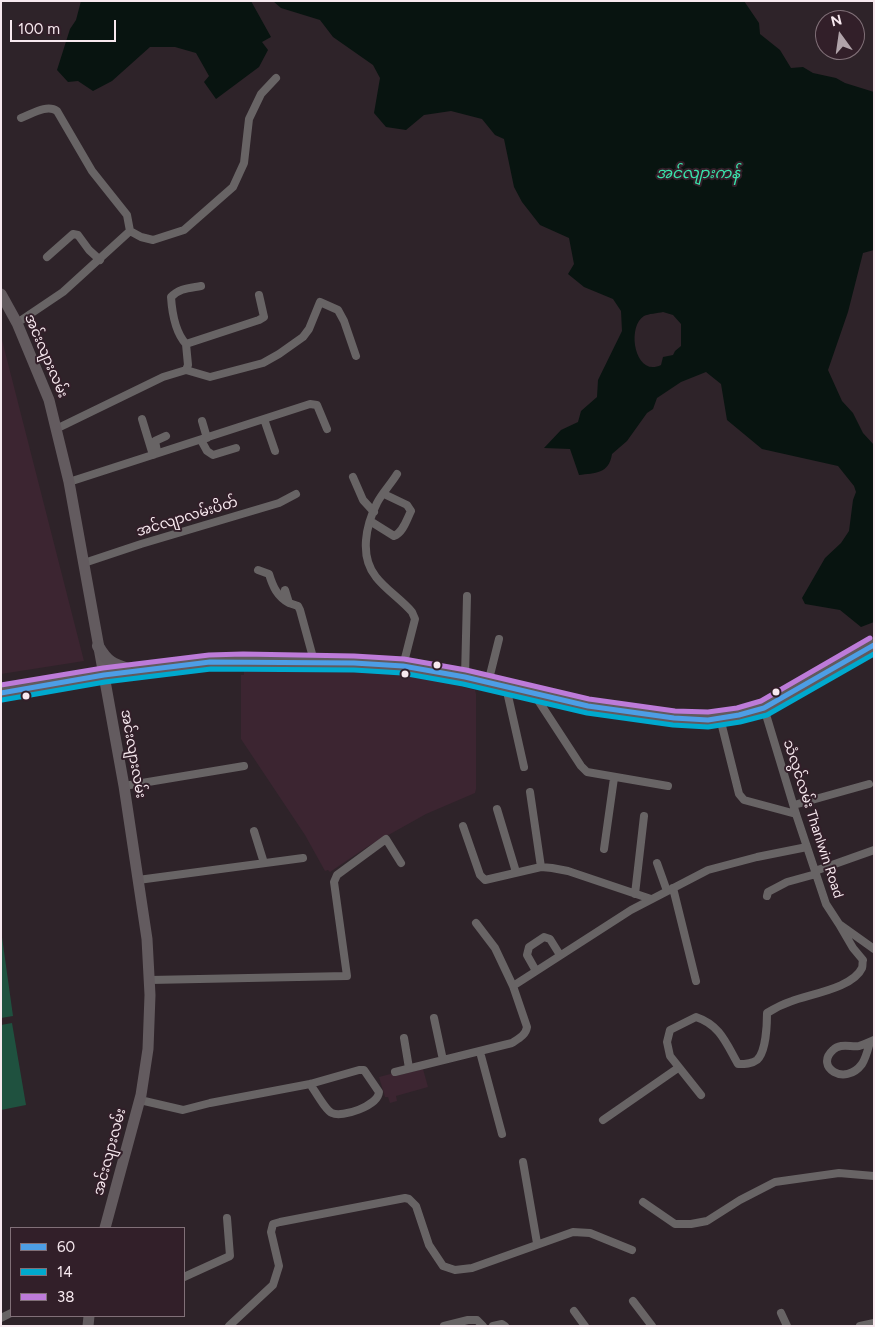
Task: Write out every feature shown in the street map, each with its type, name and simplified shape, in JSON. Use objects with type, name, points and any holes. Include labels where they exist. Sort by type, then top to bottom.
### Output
[{"type":"main road","name":"အင်းလျားလမ်း","points":[[1,294],[17,323],[49,400],[69,482],[124,786],[147,939],[150,980],[148,1049],[140,1100],[105,1227]]},
{"type":"main road","points":[[1,693],[104,675],[210,662],[314,661],[403,666],[465,677],[588,706],[674,718],[708,720],[740,715],[764,708],[874,645]]},
{"type":"main road","points":[[98,646],[105,657],[112,663],[136,672]]},
{"type":"street","points":[[130,232],[152,240],[184,230],[232,187],[244,163],[249,119],[260,94],[276,78]]},
{"type":"street","points":[[21,118],[47,108],[57,111],[92,171],[128,215],[130,232]]},
{"type":"street","points":[[17,323],[63,292],[130,232]]},
{"type":"street","points":[[47,257],[73,234],[78,234],[89,250],[100,260]]},
{"type":"street","points":[[186,370],[188,365],[186,344],[182,340],[176,324],[171,297],[175,292],[182,289],[201,286]]},
{"type":"street","points":[[186,344],[260,320],[264,317],[259,295]]},
{"type":"street","points":[[56,429],[163,377],[186,370],[210,377],[263,363],[280,354],[303,337],[309,329],[320,302],[338,310],[344,321],[356,356]]},
{"type":"street","points":[[69,482],[310,404],[317,405],[327,429]]},
{"type":"street","points":[[142,419],[155,454]]},
{"type":"street","points":[[264,419],[276,451]]},
{"type":"street","points":[[202,421],[207,452],[213,455],[236,448]]},
{"type":"street","points":[[155,454],[155,440],[166,436]]},
{"type":"street","points":[[397,474],[374,512],[365,544],[374,576],[407,606],[415,619],[403,666]]},
{"type":"street","points":[[353,477],[363,500],[374,512]]},
{"type":"street","name":"အင်လျာလမ်းပိတ်","points":[[84,563],[279,503],[296,494]]},
{"type":"street","points":[[370,521],[394,536],[399,535],[402,530],[411,511],[407,506],[384,494]]},
{"type":"street","points":[[258,570],[269,574],[275,590],[282,599],[298,606],[314,661]]},
{"type":"street","points":[[285,590],[289,602]]},
{"type":"street","points":[[465,677],[467,596]]},
{"type":"street","points":[[488,683],[499,639]]},
{"type":"street","points":[[506,687],[524,767]]},
{"type":"street","points":[[534,694],[581,766],[588,772],[668,786]]},
{"type":"street","name":"သံလွင်လမ်း Thanlwin Road","points":[[764,708],[826,904],[839,924],[874,949]]},
{"type":"street","points":[[720,718],[739,794],[744,800],[796,814]]},
{"type":"street","points":[[124,786],[244,766]]},
{"type":"street","points":[[604,849],[614,778]]},
{"type":"street","points":[[794,805],[869,784]]},
{"type":"street","points":[[530,792],[541,867]]},
{"type":"street","points":[[497,809],[516,872]]},
{"type":"street","points":[[635,894],[644,816]]},
{"type":"street","points":[[463,826],[482,878],[485,880],[541,867],[568,871],[651,899]]},
{"type":"street","points":[[254,831],[264,863]]},
{"type":"street","points":[[150,980],[348,976],[334,882],[337,875],[386,839],[401,863]]},
{"type":"street","points":[[512,986],[651,899],[708,870],[757,857],[807,847]]},
{"type":"street","points":[[767,896],[768,892],[787,882],[874,850]]},
{"type":"street","points":[[138,880],[303,858]]},
{"type":"street","points":[[657,863],[670,890],[696,981]]},
{"type":"street","points":[[395,1072],[512,1043],[526,1031],[527,1026],[496,948],[476,923]]},
{"type":"street","points":[[701,1096],[670,1056],[667,1042],[670,1030],[696,1017],[705,1020],[717,1029],[738,1064],[749,1064],[758,1059],[762,1052],[768,1013],[777,1006],[836,987],[853,978],[862,968],[863,960],[853,948],[839,924]]},
{"type":"street","points":[[536,971],[527,954],[529,947],[544,937],[550,939],[560,956]]},
{"type":"street","points":[[434,1018],[444,1060]]},
{"type":"street","points":[[404,1038],[409,1068]]},
{"type":"street","points":[[872,1041],[862,1063],[855,1071],[846,1075],[838,1075],[827,1064],[834,1048],[840,1046],[860,1046],[872,1041]]},
{"type":"street","points":[[480,1052],[502,1134]]},
{"type":"street","points":[[603,1120],[678,1068]]},
{"type":"street","points":[[140,1100],[183,1110],[310,1084],[359,1070],[364,1070],[379,1092],[379,1095],[376,1101],[368,1107],[335,1114],[330,1112],[310,1084]]},
{"type":"street","points":[[523,1162],[537,1243]]},
{"type":"street","points":[[643,1202],[675,1224],[691,1224],[707,1221],[740,1200],[775,1182],[838,1173],[874,1176]]},
{"type":"street","points":[[231,1325],[273,1284],[279,1266],[271,1232],[272,1224],[405,1198],[409,1199],[416,1206],[429,1245],[443,1266],[455,1270],[472,1268],[537,1243],[573,1232],[590,1234],[632,1250]]},
{"type":"street","points":[[185,1277],[230,1256],[227,1218]]},
{"type":"street","points":[[633,1301],[652,1326]]},
{"type":"street","points":[[574,1311],[585,1326]]},
{"type":"street","points":[[781,1313],[787,1326]]},
{"type":"street","points":[[444,1326],[468,1320],[477,1320],[483,1326]]},
{"type":"street","points":[[860,1326],[874,1323]]},
{"type":"street","points":[[493,1326],[502,1324],[505,1326]]},
{"type":"shaded area","points":[[1,336],[84,661],[1,674]]},
{"type":"shaded area","points":[[244,671],[349,671],[412,674],[475,690],[475,793],[426,814],[367,847],[330,872],[328,870],[325,871],[305,835],[241,739],[241,675],[244,675]]},
{"type":"shaded area","points":[[423,1069],[428,1087],[396,1096],[397,1101],[390,1103],[388,1097],[385,1097],[379,1077],[398,1072],[400,1075]]},
{"type":"green space","points":[[1,930],[13,1016],[1,1018]]},
{"type":"green space","points":[[12,1023],[26,1105],[1,1110],[1,1025]]},
{"type":"water","points":[[81,1],[251,1],[271,37],[262,42],[268,50],[259,67],[216,99],[204,82],[209,76],[196,53],[175,47],[150,47],[112,81],[93,91],[78,81],[68,82],[57,70],[70,29],[76,20]]},
{"type":"water","name":"အင်လျားကန်","points":[[273,1],[744,1],[759,23],[760,34],[780,50],[791,68],[803,67],[813,73],[836,78],[845,83],[874,92],[874,250],[863,253],[848,312],[828,370],[842,401],[853,413],[863,433],[874,445],[874,622],[861,627],[840,610],[805,604],[802,598],[825,558],[841,543],[849,531],[853,500],[856,492],[854,486],[838,466],[762,449],[727,420],[721,384],[706,372],[681,382],[657,398],[653,409],[647,413],[627,441],[612,454],[608,465],[600,471],[579,475],[570,449],[544,448],[561,430],[578,422],[581,411],[597,397],[598,380],[622,331],[621,311],[613,299],[584,287],[568,274],[574,264],[569,238],[540,225],[522,202],[514,187],[504,139],[495,135],[482,119],[451,111],[424,115],[406,130],[386,127],[374,113],[380,78],[373,65],[333,37],[320,20],[281,8]],"holes":[[[663,312],[673,315],[681,324],[681,346],[673,355],[663,357],[661,365],[652,367],[645,364],[639,358],[636,350],[635,330],[638,322],[644,316],[650,314]]]},
{"type":"transit line","name":"38","points":[[1,685],[103,668],[209,655],[354,656],[404,659],[466,670],[589,699],[675,711],[708,712],[737,708],[761,701],[870,638]]},
{"type":"transit line","name":"60","points":[[1,693],[104,675],[210,662],[354,663],[403,666],[465,677],[588,706],[674,718],[708,720],[739,715],[764,708],[874,645]]},
{"type":"transit line","name":"14","points":[[2,700],[105,682],[211,669],[354,670],[402,673],[463,684],[587,713],[673,725],[708,727],[767,715],[874,654]]}]
